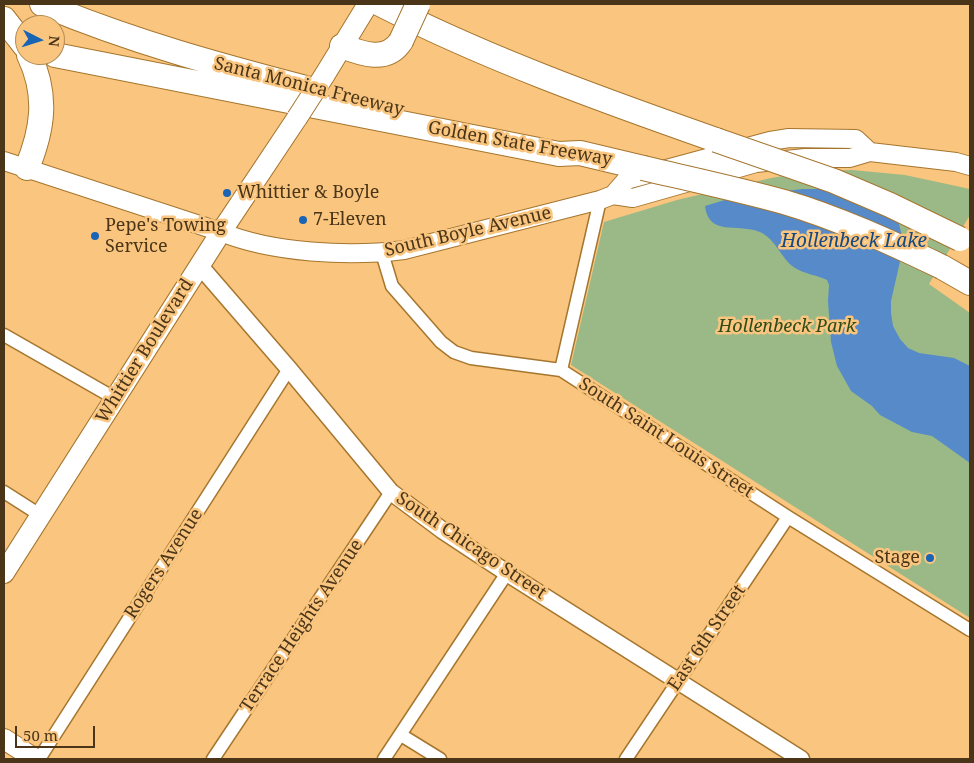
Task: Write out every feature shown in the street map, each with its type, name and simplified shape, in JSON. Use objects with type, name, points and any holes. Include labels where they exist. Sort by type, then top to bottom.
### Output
[{"type":"highway","points":[[380,4],[516,65],[611,103],[834,181],[890,205],[965,242]]},
{"type":"highway","points":[[342,46],[364,54],[384,55],[394,50],[401,41],[418,4]]},
{"type":"highway","name":"Santa Monica Freeway","points":[[49,7],[136,39],[201,60],[356,100],[561,145],[580,153]]},
{"type":"highway","points":[[4,19],[15,34]]},
{"type":"highway","name":"Golden State Freeway","points":[[65,57],[559,154],[580,153],[784,202],[888,241],[970,283]]},
{"type":"highway","points":[[27,168],[37,145],[40,130],[41,95],[39,78],[33,65]]},
{"type":"main road","name":"Whittier Boulevard","points":[[4,573],[221,232],[324,76],[363,12]]},
{"type":"main road","name":"South Boyle Avenue","points":[[4,161],[241,240],[282,247],[349,254],[404,250],[606,198],[626,180],[770,141],[789,138],[856,139],[870,152],[956,162],[970,166]]},
{"type":"main road","points":[[4,739],[35,759]]},
{"type":"street","points":[[561,370],[606,198]]},
{"type":"street","name":"South Saint Louis Street","points":[[382,253],[392,286],[440,342],[454,352],[471,358],[561,370],[788,518],[970,630]]},
{"type":"street","name":"South Chicago Street","points":[[200,266],[289,368],[391,492],[442,530],[507,573],[801,759]]},
{"type":"street","points":[[4,335],[116,398]]},
{"type":"street","name":"Rogers Avenue","points":[[39,759],[289,368]]},
{"type":"street","points":[[4,492],[40,515]]},
{"type":"street","name":"Terrace Heights Avenue","points":[[213,759],[391,492]]},
{"type":"street","name":"East 6th Street","points":[[626,759],[788,518]]},
{"type":"street","points":[[384,759],[507,573]]},
{"type":"street","points":[[401,734],[440,759]]},
{"type":"green space","name":"Hollenbeck Park","points":[[852,170],[905,175],[970,189],[970,215],[929,284],[970,313],[970,618],[571,365],[604,222],[677,200],[771,178],[813,171]]},
{"type":"water","name":"Hollenbeck Lake","points":[[803,189],[846,189],[887,207],[899,224],[904,244],[891,301],[893,326],[900,339],[908,348],[919,353],[954,358],[970,366],[970,463],[932,436],[912,432],[880,415],[872,406],[851,391],[837,366],[831,342],[828,301],[829,285],[827,280],[795,268],[766,235],[751,230],[726,227],[712,222],[705,206],[738,196]]},
{"type":"place","name":"Whittier & Boyle","points":[[227,193]]},
{"type":"place","name":"7-Eleven","points":[[303,220]]},
{"type":"place","name":"Pepe's Towing Service","points":[[95,236]]},
{"type":"place","name":"Stage","points":[[930,558]]}]
